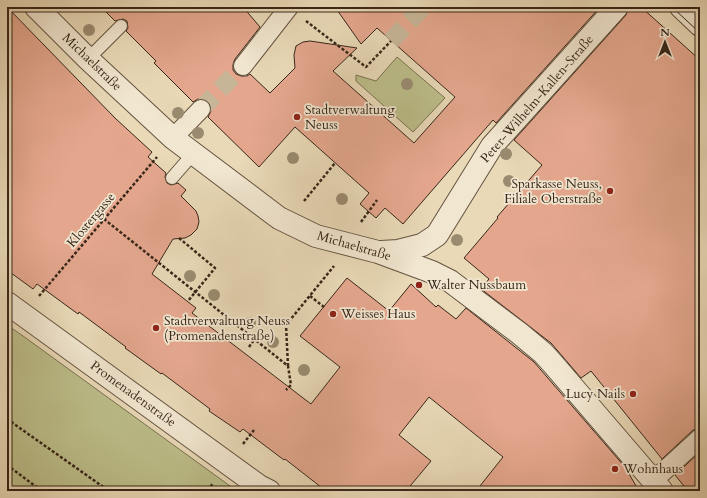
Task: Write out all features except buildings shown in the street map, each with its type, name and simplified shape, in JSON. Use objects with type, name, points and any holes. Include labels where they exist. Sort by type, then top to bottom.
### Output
[{"type":"street","name":"Michaelstraße","points":[[36,7],[88,59],[173,138],[279,218],[316,236],[378,252],[432,272],[450,281],[490,310],[543,353],[658,486]]},
{"type":"street","points":[[243,66],[289,7]]},
{"type":"street","name":"Peter-Wilhelm-Kallen-Straße","points":[[378,252],[398,251],[422,245],[437,235],[492,146],[617,7]]},
{"type":"street","points":[[681,7],[700,24]]},
{"type":"street","points":[[173,138],[201,109]]},
{"type":"street","points":[[437,235],[436,244],[440,262],[444,273],[450,281]]},
{"type":"street","name":"Promenadenstraße","points":[[16,309],[264,489]]},
{"type":"street","points":[[658,486],[700,438]]},
{"type":"lane","points":[[88,59],[121,26]]},
{"type":"lane","points":[[172,178],[193,154]]},
{"type":"path","points":[[289,7],[366,67],[391,41]]},
{"type":"path","name":"Klostergasse","points":[[16,309],[104,219],[173,138]]},
{"type":"path","points":[[312,192],[336,163]]},
{"type":"path","points":[[366,214],[377,200]]},
{"type":"path","points":[[104,219],[288,366]]},
{"type":"path","points":[[179,238],[215,268],[188,301]]},
{"type":"path","points":[[286,390],[291,385],[288,366],[286,325],[335,265]]},
{"type":"path","points":[[310,296],[324,307]]},
{"type":"path","points":[[249,347],[254,340]]},
{"type":"path","points":[[7,419],[109,491]]},
{"type":"path","points":[[7,465],[42,491]]},
{"type":"green space","points":[[397,57],[445,98],[413,132],[356,81],[356,75],[376,81]]},
{"type":"green space","points":[[7,325],[23,336],[237,491],[7,491]]},
{"type":"tunnel","points":[[391,41],[423,7]]},
{"type":"tunnel","points":[[201,109],[243,66]]},
{"type":"tram line","points":[[672,7],[700,33]]},
{"type":"tram line","points":[[690,7],[700,16]]},
{"type":"place","name":"Stadtverwaltung Neuss","points":[[297,117]]},
{"type":"place","name":"Sparkasse Neuss, Filiale Oberstraße","points":[[610,191]]},
{"type":"place","name":"Walter Nussbaum","points":[[419,285]]},
{"type":"place","name":"Weisses Haus","points":[[333,314]]},
{"type":"place","name":"Stadtverwaltung Neuss (Promenadenstraße)","points":[[156,328]]},
{"type":"place","name":"Lucy Nails","points":[[633,394]]},
{"type":"place","name":"Wohnhaus","points":[[615,469]]}]
